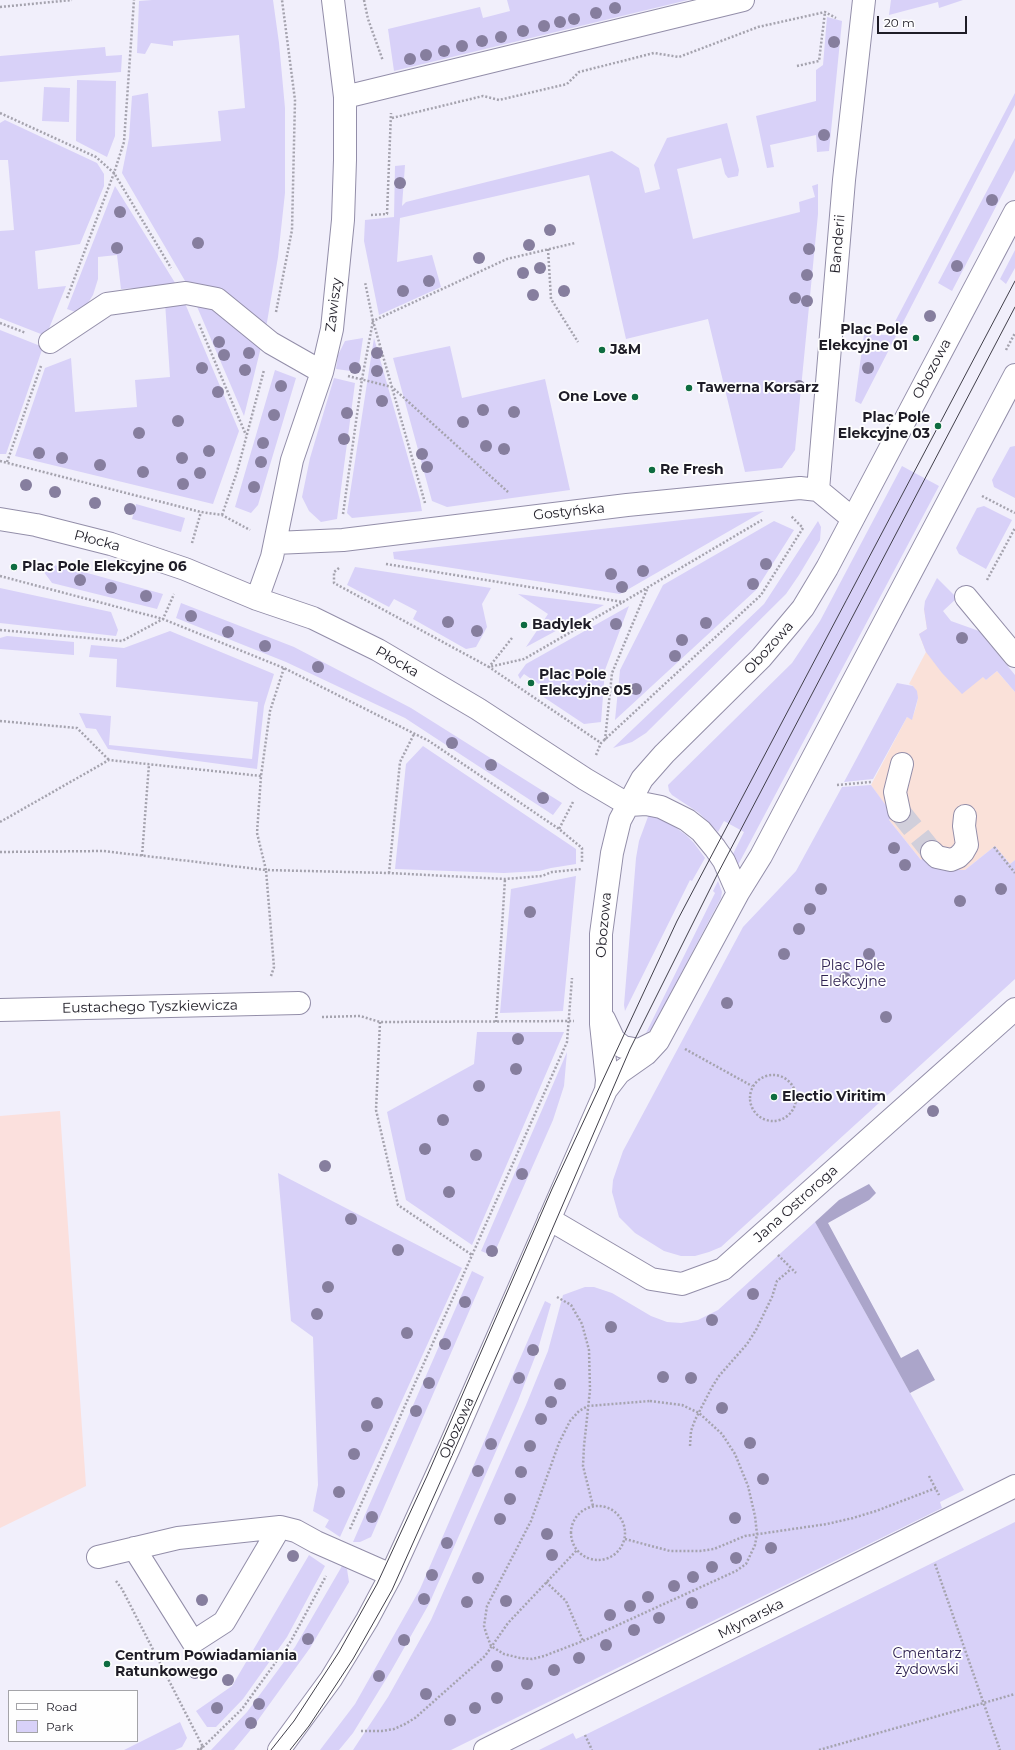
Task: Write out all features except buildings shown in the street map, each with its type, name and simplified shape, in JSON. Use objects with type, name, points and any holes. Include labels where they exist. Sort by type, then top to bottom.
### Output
[{"type":"street","points":[[345,97],[743,0]]},
{"type":"street","name":"Banderii","points":[[818,490],[844,180],[864,0]]},
{"type":"street","name":"Zawiszy","points":[[257,599],[269,567],[292,460],[322,372],[332,329],[344,220],[345,97],[337,1]]},
{"type":"street","name":"Obozowa","points":[[606,1090],[607,1080],[600,1024],[601,934],[605,895],[615,836],[620,820],[642,779],[664,754],[741,679],[803,608],[827,568],[1015,212]]},
{"type":"street","points":[[50,342],[107,304],[186,293],[217,299],[271,343],[322,372]]},
{"type":"street","name":"Obozowa","points":[[279,1750],[331,1679],[368,1620],[391,1575],[449,1448],[606,1090],[619,1073],[646,1054],[658,1041],[738,893],[761,856],[1015,375]]},
{"type":"street","name":"Gostyńska","points":[[275,543],[343,540],[627,505],[785,489],[818,490]]},
{"type":"street","points":[[818,490],[853,519]]},
{"type":"street","name":"Płocka","points":[[0,519],[36,525],[111,544],[185,569],[257,599],[313,618],[378,650],[478,709],[585,779],[629,805]]},
{"type":"street","points":[[966,598],[1015,656]]},
{"type":"street","points":[[899,811],[895,792],[902,764]]},
{"type":"street","points":[[629,805],[646,804],[661,807],[687,820],[701,831],[724,861],[738,893]]},
{"type":"street","points":[[932,852],[937,857],[951,860],[958,857],[963,852],[967,845],[964,826],[965,816]]},
{"type":"street","name":"Eustachego Tyszkiewicza","points":[[0,1010],[299,1003]]},
{"type":"street","points":[[600,1006],[607,1028],[614,1040],[624,1047],[639,1050],[658,1041]]},
{"type":"street","name":"Jana Ostroroga","points":[[549,1218],[651,1279],[682,1284],[723,1269],[1015,1009]]},
{"type":"street","name":"Młynarska","points":[[485,1750],[1015,1486]]},
{"type":"street","points":[[134,1548],[193,1642],[224,1622],[280,1527]]},
{"type":"street","points":[[98,1557],[178,1538],[280,1527],[296,1531],[391,1575]]},
{"type":"path","points":[[0,7],[72,0]]},
{"type":"path","points":[[7,462],[124,142],[134,0]]},
{"type":"path","points":[[222,515],[237,472],[271,343],[292,230],[295,100],[282,0]]},
{"type":"path","points":[[364,0],[368,19],[384,64],[392,118],[387,214],[367,215]]},
{"type":"path","points":[[392,118],[483,96],[499,100],[567,84],[579,72],[654,53],[678,57],[758,27],[825,12],[841,21]]},
{"type":"path","points":[[797,66],[819,61],[825,12]]},
{"type":"path","points":[[0,113],[96,157],[114,172],[186,293],[247,436]]},
{"type":"path","points":[[0,119],[5,115]]},
{"type":"path","points":[[373,321],[508,259],[574,243]]},
{"type":"path","points":[[548,249],[551,299],[578,342]]},
{"type":"path","points":[[364,277],[373,321],[426,508]]},
{"type":"path","points":[[373,321],[362,379],[342,523],[343,564],[334,572],[334,583],[489,667],[601,743]]},
{"type":"path","points":[[362,379],[392,387],[512,496]]},
{"type":"path","points":[[0,460],[201,512],[222,515],[275,543]]},
{"type":"path","points":[[979,494],[1015,513]]},
{"type":"path","points":[[790,515],[803,528]]},
{"type":"path","points":[[489,667],[524,659],[768,516]]},
{"type":"path","points":[[986,583],[1015,528]]},
{"type":"path","points":[[378,562],[623,602]]},
{"type":"path","points":[[328,568],[334,572]]},
{"type":"path","points":[[0,576],[163,620],[284,668],[429,741],[559,829]]},
{"type":"path","points":[[605,740],[612,673],[648,587]]},
{"type":"path","points":[[0,630],[122,641],[163,620]]},
{"type":"path","points":[[489,667],[512,638]]},
{"type":"path","points":[[266,870],[256,833],[261,776],[270,712],[284,668]]},
{"type":"path","points":[[0,721],[77,728],[109,760]]},
{"type":"path","points":[[388,873],[400,762],[414,734]]},
{"type":"path","points":[[0,822],[109,760],[261,776]]},
{"type":"path","points":[[142,856],[149,764]]},
{"type":"path","points":[[0,852],[103,851],[266,870],[388,873],[505,880],[542,876],[552,872],[582,869]]},
{"type":"path","points":[[496,1022],[505,880]]},
{"type":"path","points":[[299,1003],[321,1017],[360,1016],[380,1022],[568,1021]]},
{"type":"path","points":[[200,1750],[242,1709],[292,1641],[339,1552],[472,1256],[398,1205],[376,1110],[380,1022]]},
{"type":"path","points":[[683,1047],[752,1086]]},
{"type":"path","points":[[772,1074],[784,1076],[794,1084],[797,1096],[795,1108],[787,1118],[775,1122],[763,1119],[754,1111],[750,1100],[752,1086],[760,1078],[772,1074]]},
{"type":"path","points":[[775,1252],[796,1274]]},
{"type":"path","points":[[690,1446],[691,1431],[695,1420],[719,1376],[747,1344],[756,1330],[772,1297],[777,1281],[791,1269]]},
{"type":"path","points":[[557,1297],[571,1305],[582,1324],[586,1337],[590,1367],[583,1466],[593,1506]]},
{"type":"path","points":[[650,1400],[682,1405],[699,1413],[722,1434],[735,1454],[748,1486],[757,1534],[755,1545],[751,1554],[741,1568],[583,1641],[544,1656],[532,1659],[520,1658],[504,1654],[491,1646],[484,1626],[487,1606],[528,1527],[559,1443],[570,1421],[579,1411],[588,1406],[650,1400]]},
{"type":"path","points":[[929,1476],[938,1491]]},
{"type":"path","points":[[625,1539],[670,1551],[700,1551],[714,1549],[745,1536],[828,1524],[853,1518],[882,1509],[936,1488]]},
{"type":"path","points":[[593,1506],[604,1506],[614,1510],[622,1518],[626,1528],[625,1539],[622,1548],[614,1555],[606,1559],[596,1560],[586,1557],[577,1550],[573,1543],[571,1534],[572,1524],[576,1516],[584,1509],[593,1506]]},
{"type":"path","points":[[361,1731],[382,1731],[394,1729],[406,1724],[460,1679],[485,1656],[508,1623],[577,1550]]},
{"type":"path","points":[[98,1557],[122,1589],[203,1747]]},
{"type":"path","points":[[935,1564],[1000,1750]]},
{"type":"path","points":[[546,1582],[566,1602],[583,1641]]},
{"type":"path","points":[[819,1750],[1015,1694]]},
{"type":"path","points":[[585,1735],[592,1750]]},
{"type":"path","points":[[197,1750],[203,1747]]},
{"type":"shaded area","points":[[924,609],[929,609],[986,680],[997,671],[1015,692],[1015,860],[1010,864],[995,846],[965,870],[943,870],[927,856],[921,860],[889,820],[893,816],[871,785],[907,717],[912,719],[916,707],[918,698],[913,686],[909,684],[926,652],[919,634],[927,629]]},
{"type":"shaded area","points":[[60,1111],[86,1486],[0,1528],[0,1116]]},
{"type":"shaded area","points":[[869,1184],[876,1193],[869,1200],[828,1223],[901,1358],[918,1349],[935,1380],[910,1393],[815,1222],[839,1200]]},
{"type":"green space","points":[[273,0],[279,43],[285,108],[285,193],[278,257],[266,328],[188,286],[122,173],[129,138],[132,96],[148,93],[152,147],[221,141],[218,111],[245,108],[239,35],[173,41],[173,46],[151,43],[145,54],[137,53],[139,1]]},
{"type":"green space","points":[[507,0],[688,0],[394,71],[388,29],[480,7],[483,18],[510,11]]},
{"type":"green space","points":[[891,0],[963,0],[939,8],[938,2],[889,15]]},
{"type":"green space","points":[[827,17],[842,21],[829,151],[817,152],[816,135],[770,145],[774,167],[767,168],[756,116],[816,101],[816,70],[823,65]]},
{"type":"green space","points":[[105,47],[106,56],[122,55],[121,72],[0,82],[0,56]]},
{"type":"green space","points":[[77,80],[116,81],[115,136],[107,157],[76,141]]},
{"type":"green space","points":[[44,87],[70,88],[69,122],[42,121]]},
{"type":"green space","points":[[1015,93],[1015,105],[861,404],[855,401],[864,334],[888,335]]},
{"type":"green space","points":[[5,120],[97,163],[104,174],[104,186],[80,244],[35,251],[38,289],[66,286],[46,336],[0,318],[0,231],[14,230],[8,160],[0,160],[0,123]]},
{"type":"green space","points":[[727,123],[739,170],[738,176],[728,178],[725,174],[721,158],[677,169],[693,239],[800,212],[799,202],[815,197],[812,186],[818,184],[818,214],[795,450],[782,468],[745,472],[708,319],[626,339],[589,175],[400,218],[397,262],[432,255],[441,287],[379,315],[364,241],[365,220],[394,217],[395,166],[405,165],[402,206],[406,202],[612,151],[639,168],[645,193],[660,189],[654,165],[667,138]]},
{"type":"green space","points":[[1015,138],[1015,170],[952,291],[938,283]]},
{"type":"green space","points":[[115,186],[177,286],[121,289],[117,255],[98,257],[98,279],[93,295],[81,314],[67,309]]},
{"type":"green space","points":[[1015,250],[1015,268],[1006,284],[1000,279]]},
{"type":"green space","points":[[184,301],[239,431],[213,504],[15,456],[45,368],[71,358],[75,412],[137,407],[135,380],[170,377],[165,302]]},
{"type":"green space","points":[[195,302],[218,309],[261,347],[244,416]]},
{"type":"green space","points":[[0,330],[43,347],[6,454],[0,454]]},
{"type":"green space","points":[[363,338],[358,372],[336,369],[338,355],[345,341]]},
{"type":"green space","points":[[374,338],[422,511],[352,518],[347,513]]},
{"type":"green space","points":[[450,346],[462,398],[545,379],[570,490],[447,507],[432,501],[393,358]]},
{"type":"green space","points":[[275,370],[296,378],[258,505],[251,513],[235,507]]},
{"type":"green space","points":[[334,378],[355,383],[337,519],[321,522],[309,511],[302,497],[310,458]]},
{"type":"green space","points":[[1015,446],[1015,498],[994,487],[992,480],[1010,447]]},
{"type":"green space","points":[[902,466],[939,486],[738,865],[733,854],[744,832],[724,821],[718,832],[699,813],[672,795],[669,791],[668,785],[792,663],[820,621]]},
{"type":"green space","points":[[136,504],[185,518],[181,532],[132,519]]},
{"type":"green space","points":[[984,506],[1012,520],[986,569],[959,554],[956,548],[977,508]]},
{"type":"green space","points":[[764,511],[620,594],[394,559],[393,552]]},
{"type":"green space","points":[[774,521],[794,530],[756,590],[615,720],[620,670],[663,585]]},
{"type":"green space","points":[[818,521],[821,527],[820,540],[786,594],[646,733],[632,742],[613,748],[764,604]]},
{"type":"green space","points":[[42,562],[163,594],[157,609],[52,583],[41,568]]},
{"type":"green space","points":[[355,567],[491,588],[482,604],[487,627],[476,647],[466,649],[413,619],[417,611],[394,599],[389,607],[347,585]]},
{"type":"green space","points":[[937,578],[957,598],[943,611],[951,621],[979,631],[1015,675],[1015,692],[997,671],[986,680],[983,677],[962,694],[942,673],[926,652],[919,634],[927,629],[924,609],[925,601]]},
{"type":"green space","points":[[0,588],[111,612],[118,630],[116,636],[0,623]]},
{"type":"green space","points":[[518,594],[604,605],[526,647],[548,614]]},
{"type":"green space","points":[[181,603],[294,647],[411,708],[562,803],[553,815],[405,718],[286,662],[176,618]]},
{"type":"green space","points":[[629,606],[605,670],[601,722],[584,724],[539,694],[543,687],[524,674],[520,679],[518,675],[526,664]]},
{"type":"green space","points":[[170,631],[274,674],[264,706],[257,769],[108,749],[96,729],[86,728],[79,713],[111,716],[109,745],[252,759],[258,702],[116,687],[117,659],[89,657],[91,645],[124,648]]},
{"type":"green space","points":[[7,636],[74,642],[74,655],[0,649],[0,638]]},
{"type":"green space","points":[[897,683],[913,686],[917,691],[918,698],[912,720],[907,717],[873,779],[844,782]]},
{"type":"green space","points":[[423,746],[576,849],[576,864],[539,871],[504,873],[395,869],[406,764]]},
{"type":"green space","name":"Plac Pole Elekcyjne","points":[[871,785],[893,815],[889,820],[921,860],[927,855],[943,870],[965,870],[995,846],[1010,864],[1015,860],[1015,979],[721,1247],[695,1256],[681,1256],[664,1251],[635,1233],[619,1217],[612,1192],[613,1180],[623,1151],[743,927],[796,871],[842,787]]},
{"type":"green space","points":[[649,814],[657,814],[686,835],[705,858],[692,881],[690,880],[625,1011],[624,1005],[636,858],[639,841]]},
{"type":"green space","points":[[576,876],[563,1011],[500,1013],[511,889]]},
{"type":"green space","points":[[718,881],[722,892],[721,898],[651,1030],[646,1033],[715,893],[713,891]]},
{"type":"green space","points":[[477,1032],[564,1032],[472,1245],[406,1200],[387,1112],[474,1064]]},
{"type":"green space","points":[[567,1052],[564,1086],[553,1120],[493,1256],[481,1251]]},
{"type":"green space","points":[[278,1173],[462,1268],[340,1537],[325,1527],[329,1520],[313,1511],[318,1485],[313,1337],[291,1321]]},
{"type":"green space","points":[[815,1222],[964,1490],[940,1502],[942,1508],[451,1750],[353,1750],[388,1697],[431,1620],[526,1405],[548,1351],[563,1295],[585,1287],[594,1287],[612,1293],[651,1316],[667,1322],[681,1323],[698,1320],[718,1310]]},
{"type":"green space","points":[[472,1271],[484,1277],[371,1537],[360,1542],[353,1542]]},
{"type":"green space","points":[[545,1301],[551,1304],[538,1349],[518,1401],[429,1604],[391,1671],[353,1733],[339,1750],[320,1750],[355,1704],[420,1589]]},
{"type":"green space","name":"Cmentarz żydowski","points":[[1015,1522],[1015,1750],[539,1750],[573,1733],[576,1739],[585,1735]]},
{"type":"green space","points":[[309,1555],[325,1566],[287,1637],[243,1699],[216,1727],[207,1727],[196,1711],[232,1686]]},
{"type":"green space","points":[[342,1566],[347,1569],[349,1582],[310,1648],[253,1727],[234,1750],[211,1750],[247,1712],[295,1647]]},
{"type":"green space","points":[[180,1722],[187,1738],[182,1747],[175,1750],[124,1750]]},
{"type":"tunnel","points":[[899,811],[932,852]]},
{"type":"tram line","points":[[271,1750],[294,1721],[339,1652],[377,1584],[427,1476],[552,1189],[677,921],[1015,281]]},
{"type":"tram line","points":[[290,1750],[309,1726],[353,1659],[392,1590],[529,1283],[630,1049],[716,877],[1015,307]]},
{"type":"place","name":"Plac Pole Elekcyjne 01","points":[[916,338]]},
{"type":"place","name":"J&M","points":[[602,350]]},
{"type":"place","name":"Tawerna Korsarz","points":[[689,388]]},
{"type":"place","name":"One Love","points":[[635,397]]},
{"type":"place","name":"Plac Pole Elekcyjne 03","points":[[938,426]]},
{"type":"place","name":"Re Fresh","points":[[652,470]]},
{"type":"place","name":"Plac Pole Elekcyjne 06","points":[[14,567]]},
{"type":"place","name":"Badylek","points":[[524,625]]},
{"type":"place","name":"Plac Pole Elekcyjne 05","points":[[531,683]]},
{"type":"place","name":"Electio Viritim","points":[[774,1097]]},
{"type":"place","name":"Centrum Powiadamiania Ratunkowego","points":[[107,1664]]}]
